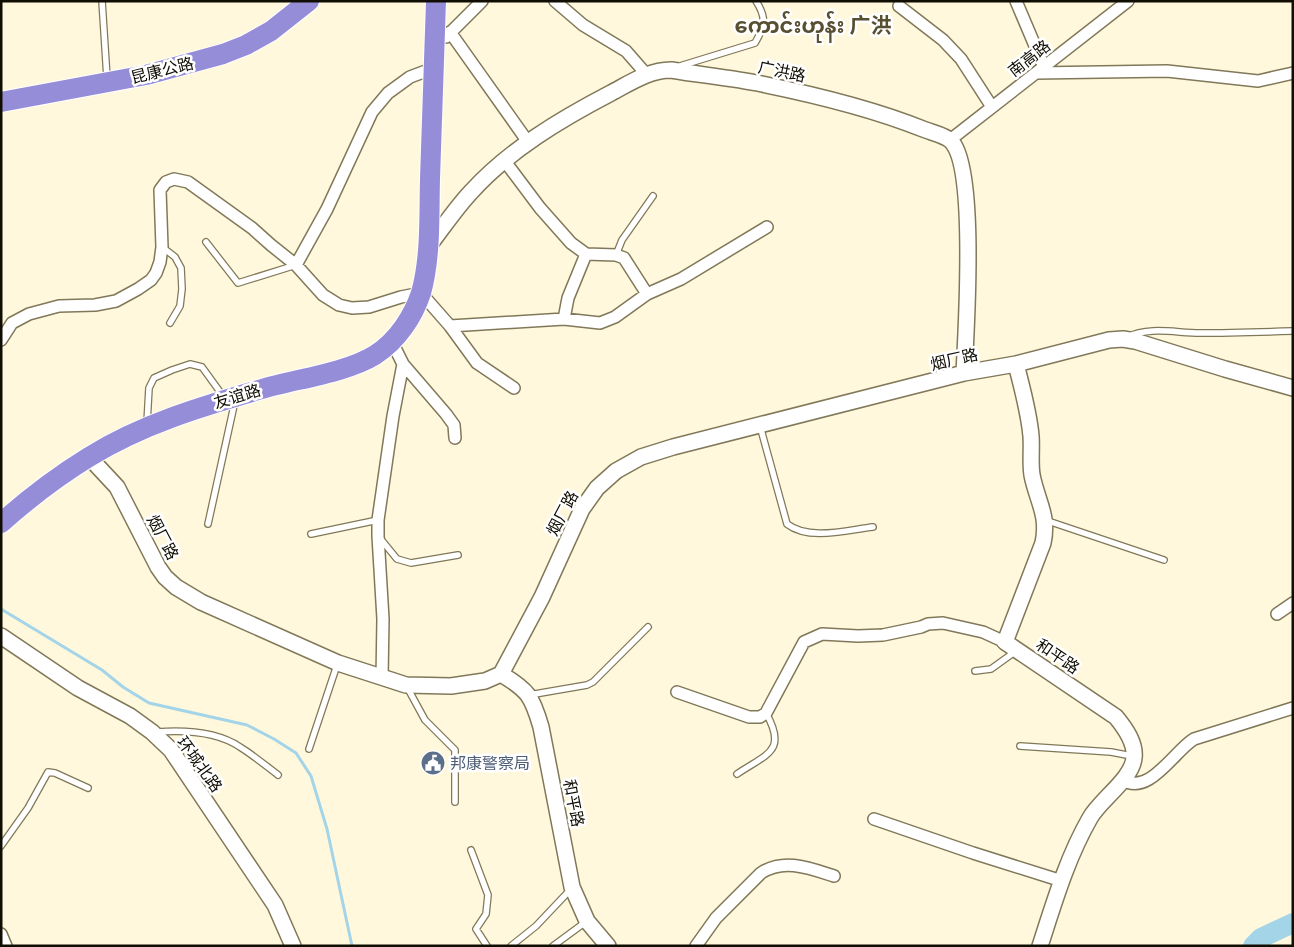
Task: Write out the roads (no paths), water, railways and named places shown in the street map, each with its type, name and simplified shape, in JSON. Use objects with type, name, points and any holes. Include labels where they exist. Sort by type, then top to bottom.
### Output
[{"type":"highway","name":"昆康公路","points":[[1,102],[146,75],[223,54],[246,45],[271,31],[309,1]]},
{"type":"highway","points":[[428,247],[436,1]]},
{"type":"highway","name":"友谊路","points":[[1,523],[22,505],[89,456],[146,428],[231,398],[350,366],[374,356],[392,342],[409,321],[421,293],[428,247]]},
{"type":"street","points":[[435,48],[482,1]]},
{"type":"street","points":[[555,1],[583,25],[626,51],[646,75]]},
{"type":"street","points":[[1016,1],[1040,70],[1167,71],[1258,81],[1293,73]]},
{"type":"street","name":"南高路","points":[[950,140],[1128,1]]},
{"type":"street","points":[[899,6],[943,40],[961,59],[992,107]]},
{"type":"street","points":[[450,32],[528,142]]},
{"type":"street","points":[[296,265],[327,209],[372,112],[388,94],[410,77],[434,68]]},
{"type":"street","name":"广洪路","points":[[428,247],[470,193],[504,160],[528,142],[590,104],[646,75],[659,71],[666,70],[760,84],[853,106],[908,123],[950,140]]},
{"type":"street","points":[[950,140],[958,154],[966,200],[969,260],[964,373]]},
{"type":"street","points":[[504,160],[540,208],[571,243],[586,254],[624,258],[647,294]]},
{"type":"street","points":[[1,340],[12,323],[29,314],[59,306],[96,305],[116,301],[151,280],[160,262],[162,247],[160,190],[166,182],[174,179],[188,182],[252,228],[296,265],[323,296],[339,305],[352,308],[369,307],[400,297],[421,293],[450,326],[477,363],[514,388]]},
{"type":"street","points":[[450,326],[564,319],[600,323],[615,317],[647,294],[681,279],[767,227]]},
{"type":"street","points":[[564,319],[568,298],[586,254]]},
{"type":"street","name":"烟厂路","points":[[89,456],[116,487],[158,567],[176,587],[201,602],[338,662],[382,678],[406,685],[431,687],[467,685],[485,681],[501,674],[542,597],[582,509],[597,488],[616,471],[642,457],[964,373],[1016,364],[1109,340],[1123,339],[1135,341],[1293,388]]},
{"type":"street","points":[[392,342],[403,364],[454,425],[455,438]]},
{"type":"street","points":[[382,678],[383,619],[378,520],[393,416],[403,364]]},
{"type":"street","points":[[677,692],[749,716],[760,717],[766,713],[804,642],[822,634],[883,635],[943,622],[983,632],[1011,646],[1046,531],[1045,520],[1032,476],[1031,437],[1016,364]]},
{"type":"street","points":[[1277,614],[1293,603]]},
{"type":"street","name":"环城北路","points":[[1,636],[78,688],[130,716],[152,732],[171,750],[276,905],[294,946]]},
{"type":"street","name":"和平路","points":[[1011,646],[1116,717],[1128,735],[1134,757]]},
{"type":"street","name":"和平路","points":[[501,674],[518,684],[529,695],[541,726],[572,887],[587,922],[608,946]]},
{"type":"street","points":[[1122,779],[1128,783],[1136,784],[1153,778],[1185,744],[1194,739],[1293,708]]},
{"type":"street","points":[[1040,946],[1062,880],[1090,816],[1130,770],[1134,757]]},
{"type":"street","points":[[874,819],[973,853],[1062,880]]},
{"type":"street","points":[[696,946],[716,918],[769,867],[796,865],[834,876]]},
{"type":"street","points":[[1,934],[6,946]]},
{"type":"lane","points":[[102,1],[107,83]]},
{"type":"lane","points":[[666,70],[755,42],[764,29],[764,12],[756,1]]},
{"type":"lane","points":[[616,256],[622,240],[654,196]]},
{"type":"lane","points":[[206,242],[238,283],[296,265]]},
{"type":"lane","points":[[162,247],[175,257],[181,268],[182,289],[180,306],[170,323]]},
{"type":"lane","points":[[1123,339],[1137,332],[1158,330],[1198,333],[1293,331]]},
{"type":"lane","points":[[146,428],[149,388],[154,378],[172,370],[190,364],[202,366],[231,398],[208,524]]},
{"type":"lane","points":[[760,426],[788,524],[796,530],[814,534],[873,527]]},
{"type":"lane","points":[[311,534],[378,520]]},
{"type":"lane","points":[[1045,520],[1164,560]]},
{"type":"lane","points":[[378,536],[397,559],[411,563],[458,555]]},
{"type":"lane","points":[[529,695],[587,685],[593,682],[648,627]]},
{"type":"lane","points":[[975,670],[991,670],[1011,646]]},
{"type":"lane","points":[[309,749],[338,662]]},
{"type":"lane","points":[[406,685],[425,720],[455,750],[455,802]]},
{"type":"lane","points":[[737,774],[772,751],[776,738],[774,727],[766,713]]},
{"type":"lane","points":[[152,732],[175,730],[206,733],[238,745],[278,775]]},
{"type":"lane","points":[[1020,746],[1112,752],[1134,757]]},
{"type":"lane","points":[[1,846],[28,808],[48,772],[55,773],[88,788]]},
{"type":"lane","points":[[471,850],[488,895],[486,914],[476,928],[487,946]]},
{"type":"lane","points":[[511,946],[536,926],[572,887]]},
{"type":"lane","points":[[553,946],[587,922]]},
{"type":"waterway","points":[[1,609],[102,670],[123,687],[149,703],[247,725],[296,753],[311,776],[327,829],[352,946]]},
{"type":"waterway","points":[[1253,946],[1261,938],[1293,923]]},
{"type":"place","name":"邦康警察局","points":[[433,763]]},
{"type":"district","name":"ကောင်းဟုန်း 广洪","points":[[813,26]]}]
